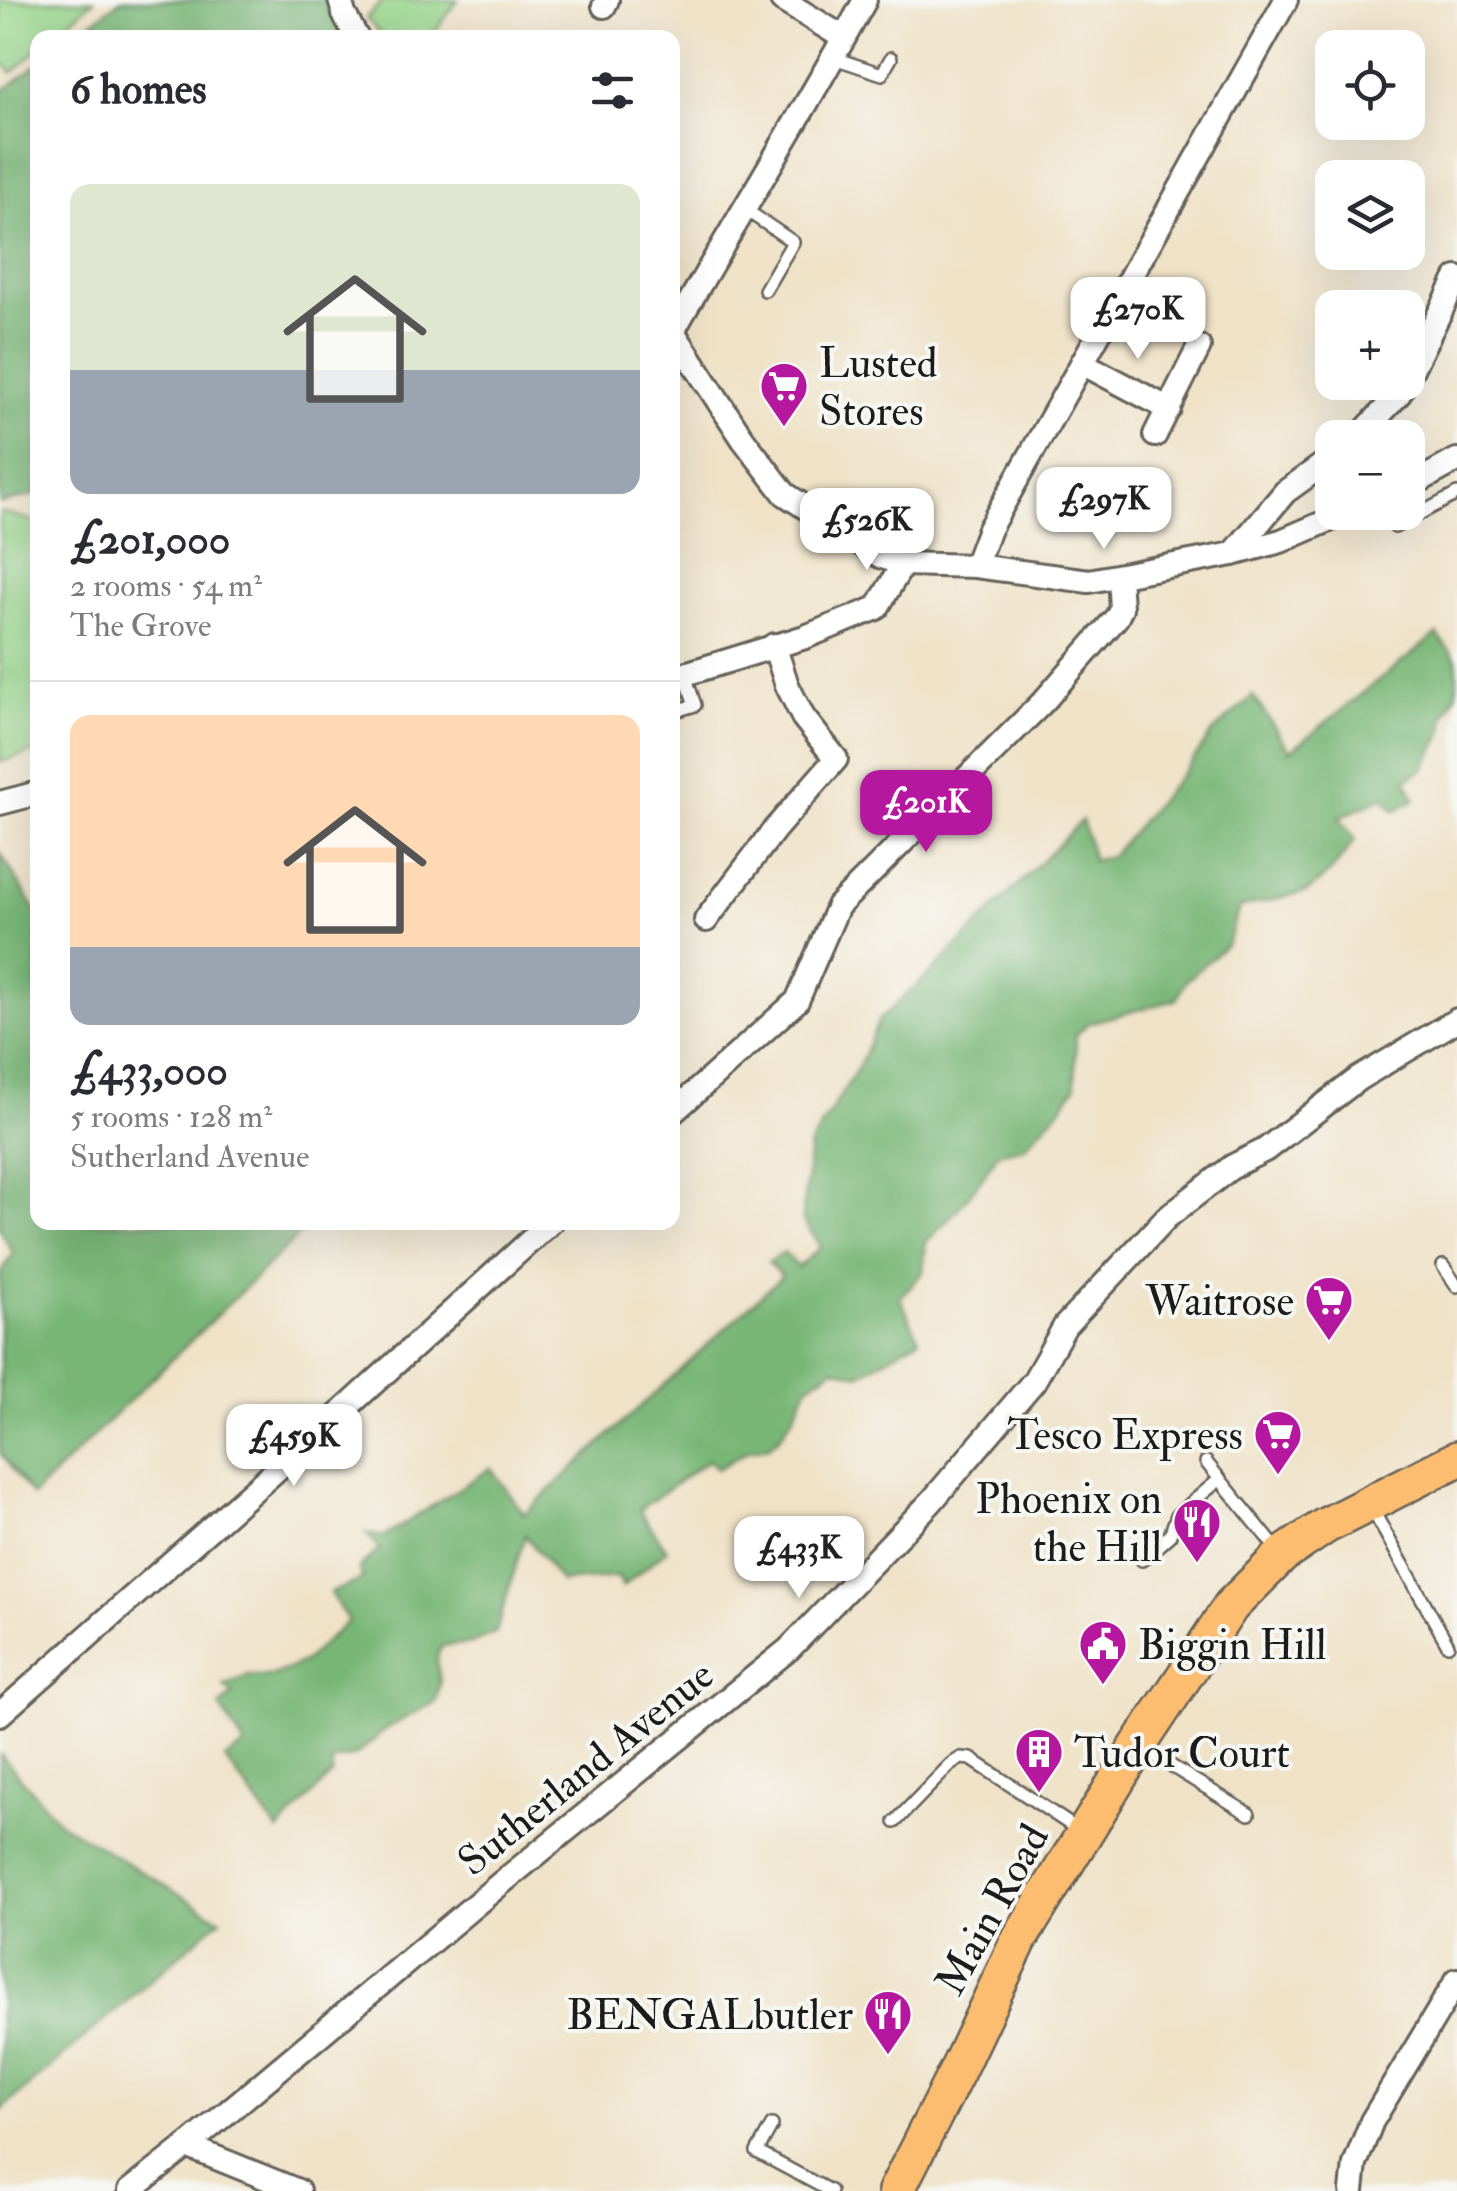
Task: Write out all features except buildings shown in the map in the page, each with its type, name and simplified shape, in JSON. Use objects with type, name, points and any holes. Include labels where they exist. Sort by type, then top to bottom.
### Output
[{"type":"main road","name":"Main Road","points":[[896,2191],[1020,1938],[1138,1746],[1231,1606],[1282,1555],[1325,1526],[1457,1459]]},
{"type":"street","points":[[340,0],[353,30]]},
{"type":"street","points":[[782,0],[839,48]]},
{"type":"street","points":[[680,318],[864,0]]},
{"type":"street","points":[[976,566],[989,529],[1286,0]]},
{"type":"street","points":[[1425,342],[1457,278]]},
{"type":"street","points":[[680,341],[743,439],[785,494],[880,556],[903,564],[976,566],[1089,582],[1232,554],[1281,542],[1315,527]]},
{"type":"street","points":[[1155,435],[1199,346]]},
{"type":"street","points":[[1082,363],[1169,409]]},
{"type":"street","points":[[1375,420],[1393,400]]},
{"type":"street","points":[[1425,478],[1457,460]]},
{"type":"street","points":[[1232,554],[1285,492],[1315,470]]},
{"type":"street","points":[[680,676],[805,636],[877,608],[903,564]]},
{"type":"street","points":[[680,1106],[797,1000],[838,906],[1042,702],[1118,618],[1119,576]]},
{"type":"street","points":[[706,920],[775,829],[836,758],[803,717],[787,686],[774,645]]},
{"type":"street","points":[[0,803],[30,795]]},
{"type":"street","name":"Sutherland Avenue","points":[[130,2191],[789,1649],[931,1502],[1034,1381],[1066,1326],[1167,1217],[1233,1166],[1265,1150],[1358,1079],[1457,1020]]},
{"type":"street","points":[[0,1714],[542,1230]]},
{"type":"street","points":[[1352,2191],[1355,2164],[1372,2120],[1457,1980]]},
{"type":"street","points":[[187,2146],[298,2191]]},
{"type":"lane","points":[[839,48],[882,74],[890,58]]},
{"type":"lane","points":[[743,208],[793,242],[765,290]]},
{"type":"lane","points":[[1425,505],[1427,508],[1457,494]]},
{"type":"lane","points":[[680,678],[695,705],[680,710]]},
{"type":"lane","points":[[1442,1266],[1457,1286]]},
{"type":"lane","points":[[1206,1462],[1282,1555]]},
{"type":"lane","points":[[1142,1560],[1170,1536],[1177,1515],[1220,1479]]},
{"type":"lane","points":[[1370,1504],[1448,1645]]},
{"type":"lane","points":[[1138,1746],[1248,1814]]},
{"type":"lane","points":[[895,1822],[961,1758],[971,1759],[1084,1833]]},
{"type":"lane","points":[[772,2125],[757,2152],[830,2191]]},
{"type":"green space","points":[[0,0],[94,0],[60,30],[30,30],[30,56],[12,73],[5,64],[0,68]]},
{"type":"green space","points":[[120,0],[332,0],[339,30],[82,30]]},
{"type":"green space","points":[[384,0],[458,0],[436,30],[377,30],[366,18]]},
{"type":"green space","points":[[30,69],[30,496],[0,504],[0,93]]},
{"type":"green space","points":[[0,512],[30,520],[30,753],[0,762]]},
{"type":"green space","points":[[1437,634],[1457,660],[1457,692],[1444,719],[1444,730],[1424,769],[1406,780],[1415,799],[1395,811],[1383,797],[1339,818],[1355,840],[1332,871],[1308,891],[1239,908],[1227,944],[1187,980],[1176,1000],[1088,1023],[1076,1035],[1075,1088],[1060,1109],[1024,1147],[998,1153],[965,1200],[926,1242],[923,1273],[900,1297],[919,1339],[859,1375],[834,1368],[807,1387],[781,1435],[768,1447],[749,1450],[717,1469],[708,1460],[639,1510],[667,1550],[622,1587],[619,1577],[561,1582],[525,1535],[496,1632],[473,1643],[442,1646],[437,1656],[440,1683],[436,1702],[387,1728],[355,1756],[332,1761],[332,1774],[278,1831],[225,1759],[245,1746],[220,1707],[233,1694],[224,1686],[247,1676],[274,1676],[305,1661],[348,1621],[330,1593],[363,1579],[359,1568],[380,1549],[366,1533],[384,1537],[491,1468],[524,1514],[782,1276],[768,1263],[784,1252],[798,1267],[821,1247],[802,1219],[810,1145],[859,1066],[879,1020],[931,973],[1082,820],[1093,861],[1112,855],[1212,733],[1253,696],[1290,751]]},
{"type":"green space","points":[[0,853],[30,901],[30,1230],[304,1230],[32,1496],[0,1453],[0,1274],[13,1253],[0,1229]]},
{"type":"green space","points":[[0,1754],[60,1823],[221,1919],[0,2111]]},
{"type":"place","name":"Lusted Stores","points":[[784,428]]},
{"type":"place","name":"Waitrose","points":[[1329,1342]]},
{"type":"place","name":"Tesco Express","points":[[1278,1476]]},
{"type":"place","name":"Phoenix on the Hill","points":[[1197,1564]]},
{"type":"place","name":"Biggin Hill","points":[[1103,1686]]},
{"type":"place","name":"Tudor Court","points":[[1039,1794]]},
{"type":"place","name":"BENGALbutler","points":[[888,2056]]}]
